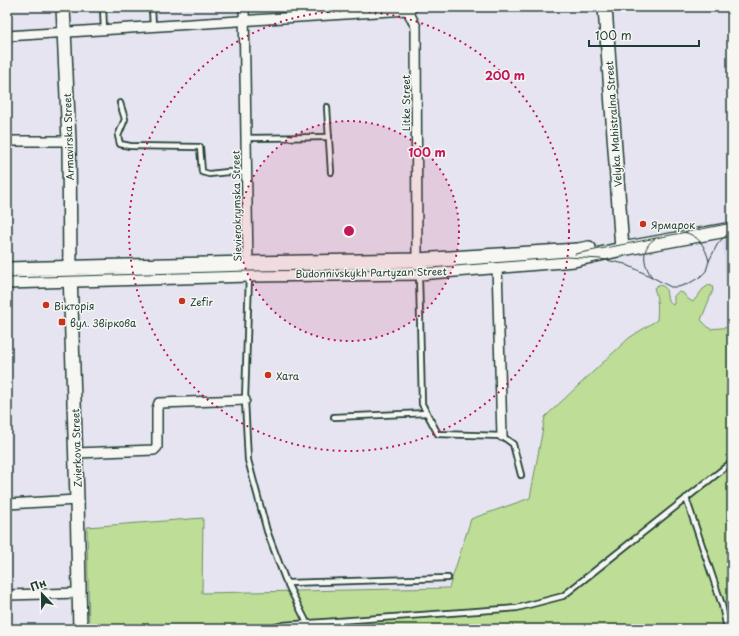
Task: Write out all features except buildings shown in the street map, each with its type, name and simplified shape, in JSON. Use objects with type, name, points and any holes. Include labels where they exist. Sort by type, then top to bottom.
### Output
[{"type":"main road","name":"Armavirska Street","points":[[63,7],[69,141],[71,274]]},
{"type":"main road","name":"Velyka Mahistralna Street","points":[[605,7],[621,245]]},
{"type":"main road","name":"Budonnivskykh Partyzan Street","points":[[248,269],[419,273],[574,260],[621,245],[732,220]]},
{"type":"main road","name":"Budonnivskykh Partyzan Street","points":[[7,282],[71,274],[248,269],[578,250],[732,229]]},
{"type":"main road","name":"Budonnivskykh Partyzan Street","points":[[7,269],[71,274]]},
{"type":"main road","name":"Zvierkova Street","points":[[71,274],[80,629]]},
{"type":"street","points":[[244,7],[244,21]]},
{"type":"street","points":[[7,36],[244,21],[408,8]]},
{"type":"street","name":"Litke Street","points":[[408,8],[416,28],[417,260],[419,273]]},
{"type":"street","name":"Sievierokrymska Street","points":[[244,21],[248,269]]},
{"type":"street","points":[[7,141],[69,141]]},
{"type":"street","points":[[497,266],[502,436]]},
{"type":"street","points":[[76,453],[154,450],[157,446],[157,410],[159,403],[246,400]]},
{"type":"street","points":[[7,504],[77,500]]},
{"type":"street","points":[[7,595],[79,593]]},
{"type":"lane","points":[[103,7],[104,30]]},
{"type":"lane","points":[[152,7],[153,27]]},
{"type":"lane","points":[[120,104],[125,119],[118,136],[120,144],[130,146],[200,147],[202,172],[209,174],[228,172],[247,173]]},
{"type":"lane","points":[[327,107],[331,172]]},
{"type":"lane","name":"Sievierokrymska Street","points":[[246,138],[329,137]]},
{"type":"lane","points":[[248,269],[246,400],[248,460],[267,531],[288,584],[307,623],[308,629]]},
{"type":"lane","points":[[419,273],[422,404],[438,434],[502,436],[513,444],[521,475]]},
{"type":"lane","points":[[334,417],[427,413]]},
{"type":"lane","points":[[269,629],[283,625],[517,608],[562,596],[732,462]]},
{"type":"lane","points":[[686,498],[722,605],[727,629]]},
{"type":"lane","points":[[288,584],[448,578]]},
{"type":"shaded area","points":[[732,238],[732,325],[728,326],[723,240]]},
{"type":"green space","points":[[658,285],[665,288],[668,300],[673,305],[674,296],[678,292],[683,293],[693,302],[703,289],[709,285],[712,286],[713,290],[701,320],[710,329],[732,327],[732,629],[89,629],[87,527],[203,518],[202,593],[449,588],[471,519],[530,498],[545,417],[629,338],[657,320],[658,312],[654,288]]},
{"type":"tram line","points":[[575,254],[732,223]]},
{"type":"tram line","points":[[7,278],[248,271],[418,269],[567,257],[601,259],[625,264],[671,287],[678,287],[688,284],[700,277],[706,271],[717,245],[732,231]]},
{"type":"tram line","points":[[683,232],[689,233],[700,242],[706,251],[709,261]]},
{"type":"tram line","points":[[652,277],[645,262],[645,251],[647,246],[656,238]]},
{"type":"place","name":"Ярмарок","points":[[643,224]]},
{"type":"place","name":"Zefir","points":[[182,301]]},
{"type":"place","name":"Вікторія","points":[[46,305]]},
{"type":"place","name":"вул. Звіркова","points":[[62,322]]},
{"type":"place","name":"Хата","points":[[268,375]]}]
